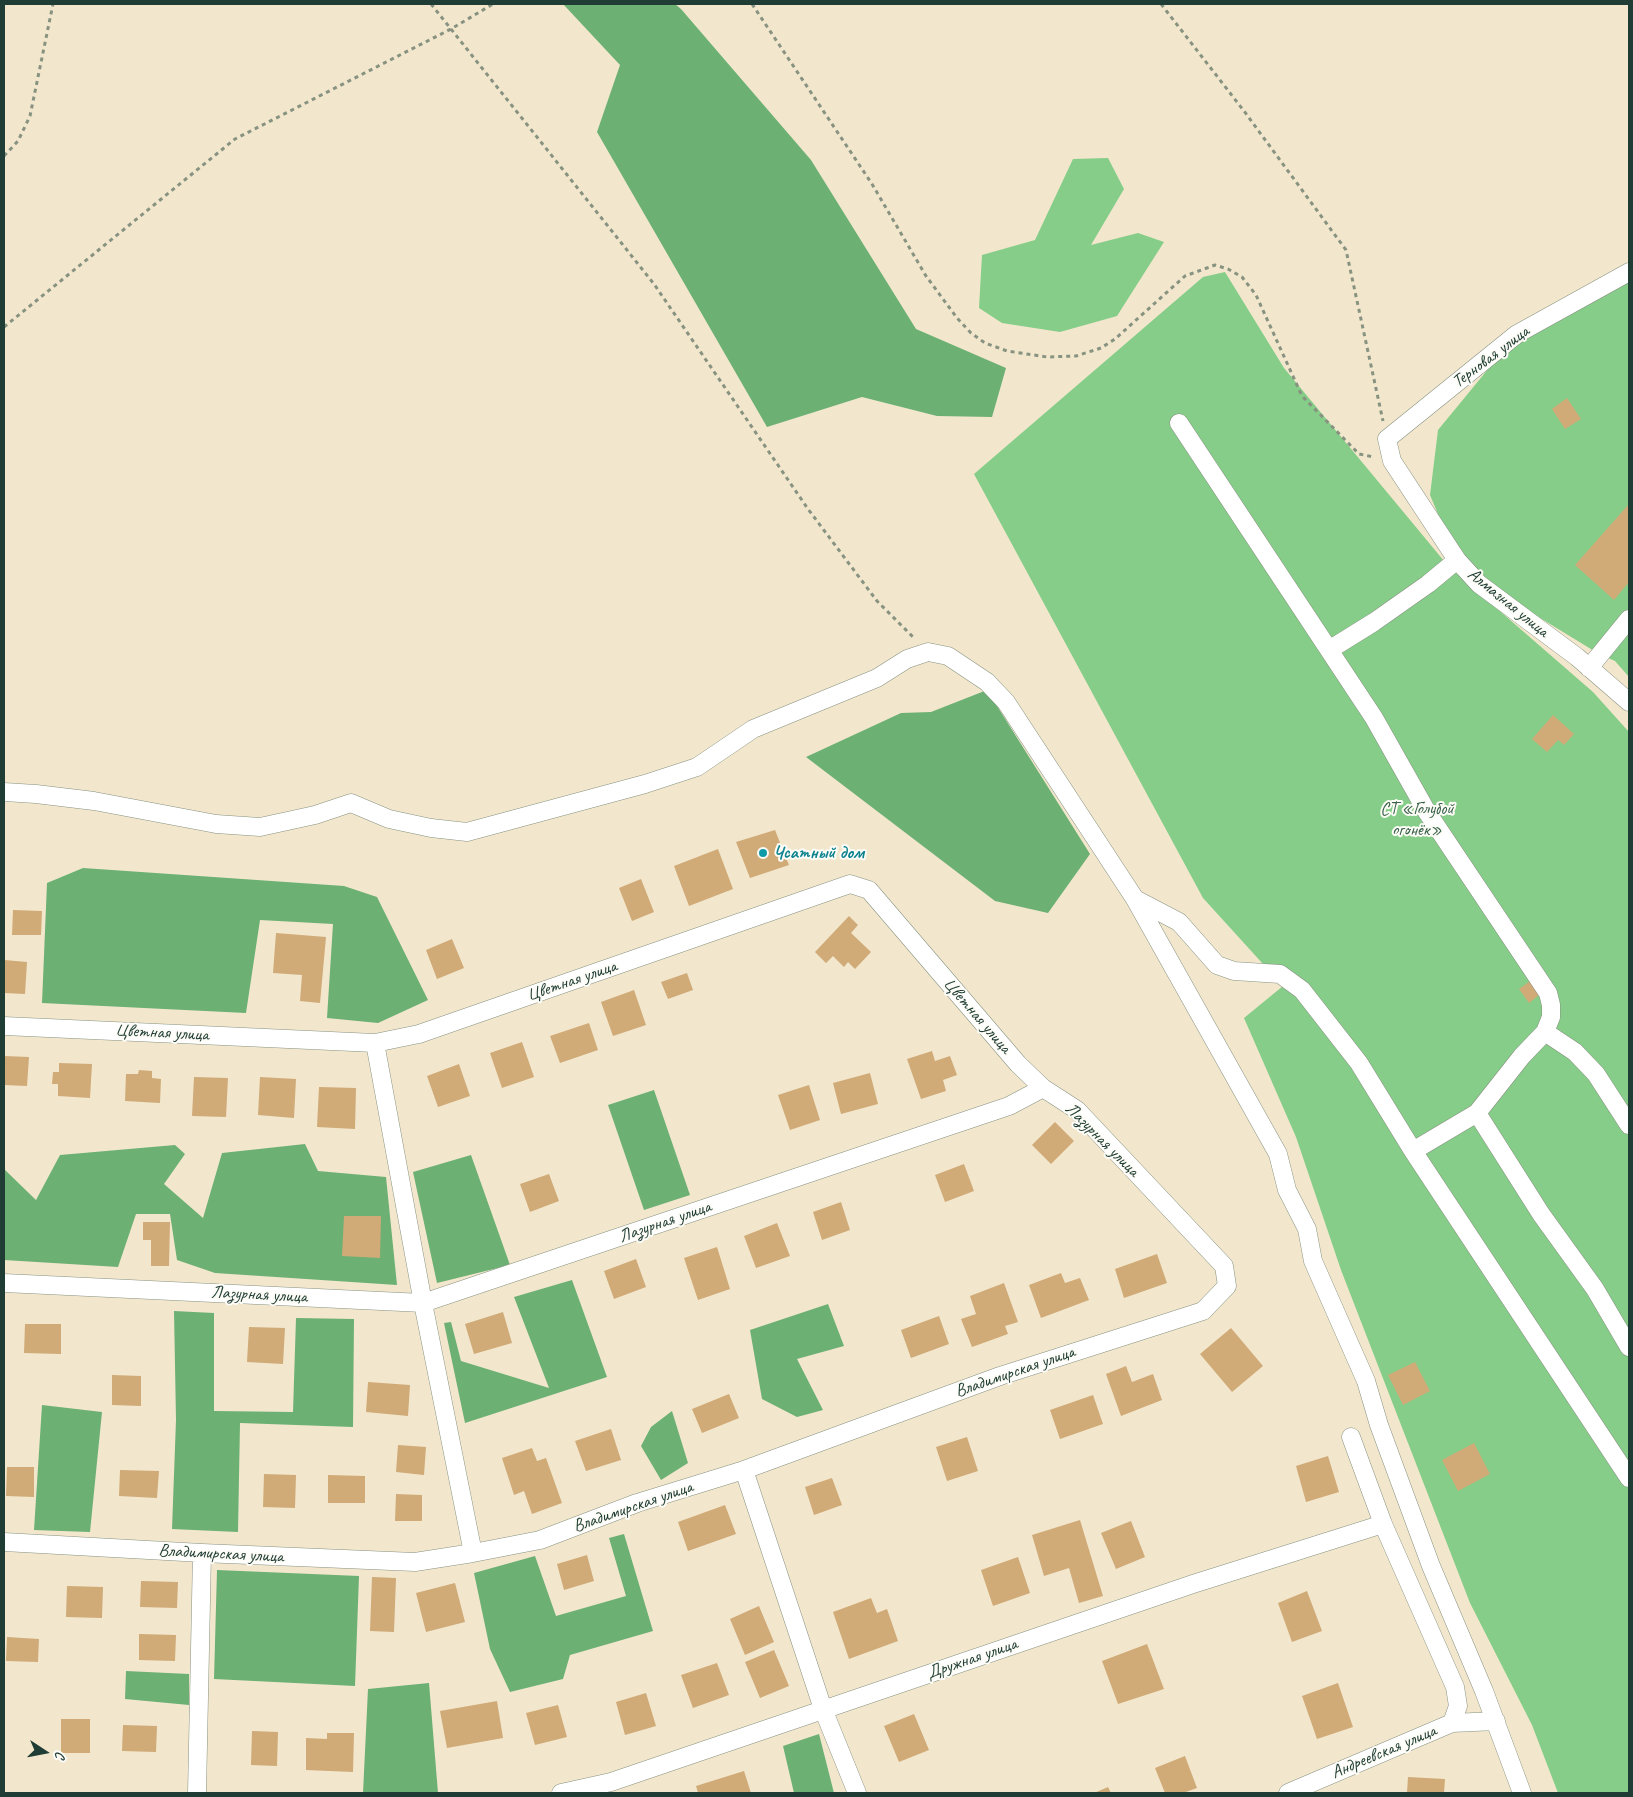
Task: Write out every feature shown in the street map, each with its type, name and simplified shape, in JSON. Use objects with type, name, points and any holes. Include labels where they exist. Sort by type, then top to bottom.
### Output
[{"type":"street","name":"Терновая улица","points":[[1387,439],[1517,334],[1629,272]]},
{"type":"street","points":[[1179,423],[1374,718],[1427,812],[1548,993],[1551,1017],[1545,1032],[1522,1056],[1477,1113],[1413,1151]]},
{"type":"street","points":[[1387,439],[1392,461]]},
{"type":"street","name":"Алмазная улица","points":[[1392,461],[1457,560],[1479,584],[1589,668],[1629,702]]},
{"type":"street","points":[[1329,650],[1374,622],[1428,584],[1457,560]]},
{"type":"street","points":[[1589,668],[1629,620]]},
{"type":"street","points":[[4,792],[94,801],[216,824],[260,827],[315,815],[351,803],[389,819],[432,828],[467,832],[646,784],[697,767],[754,729],[877,678],[907,658],[928,652],[948,656],[987,682],[1006,702],[1135,899],[1278,1154],[1287,1190],[1307,1229],[1313,1261],[1366,1381],[1379,1425],[1431,1566],[1496,1721],[1522,1793]]},
{"type":"street","name":"Цветная улица","points":[[4,1026],[375,1043],[418,1034],[850,884],[869,890],[1018,1064],[1043,1088]]},
{"type":"street","points":[[1135,899],[1179,922],[1217,965],[1234,971],[1280,974],[1302,990],[1359,1063],[1413,1151],[1629,1478]]},
{"type":"street","points":[[1545,1032],[1575,1052],[1596,1074],[1629,1125]]},
{"type":"street","points":[[375,1043],[423,1304],[473,1553]]},
{"type":"street","name":"Лазурная улица","points":[[4,1282],[423,1304],[1009,1106],[1043,1088],[1076,1110],[1224,1266],[1227,1286]]},
{"type":"street","points":[[1477,1113],[1541,1214],[1595,1288],[1629,1347]]},
{"type":"street","name":"Владимирская улица","points":[[4,1542],[415,1562],[540,1540],[637,1503],[744,1470],[1000,1376],[1202,1311],[1227,1286]]},
{"type":"street","points":[[1352,1437],[1383,1524],[1455,1686],[1458,1706],[1452,1723],[1496,1721]]},
{"type":"street","points":[[744,1470],[823,1709],[857,1793]]},
{"type":"street","name":"Дружная улица","points":[[561,1793],[610,1782],[1193,1584],[1383,1524]]},
{"type":"street","points":[[197,1793],[202,1553]]},
{"type":"street","points":[[1406,1578],[1431,1566]]},
{"type":"street","name":"Андреевская улица","points":[[1288,1793],[1452,1723]]},
{"type":"path","points":[[4,156],[18,141],[30,116],[53,4]]},
{"type":"path","points":[[431,4],[654,284],[808,508],[877,601],[928,652]]},
{"type":"path","points":[[4,327],[235,139],[451,29],[493,4]]},
{"type":"path","points":[[752,4],[872,184],[926,276],[956,318],[971,333],[985,343],[1007,351],[1046,357],[1076,356],[1101,348],[1115,339],[1185,276],[1214,266],[1228,269],[1242,277],[1256,295],[1302,396],[1359,454],[1392,461]]},
{"type":"path","points":[[1161,4],[1244,111],[1346,250],[1387,439]]},
{"type":"green space","points":[[563,4],[675,4],[681,9],[811,160],[916,329],[1006,368],[992,417],[937,416],[862,397],[767,427],[597,132],[620,65]]},
{"type":"green space","points":[[1108,158],[1124,189],[1091,245],[1138,233],[1164,242],[1117,316],[1060,332],[1002,323],[979,308],[982,255],[1035,240],[1073,159]]},
{"type":"green space","name":"СТ «Голубой огонёк»","points":[[1225,272],[1284,368],[1449,567],[1593,692],[1629,732],[1629,1793],[1558,1793],[1532,1725],[1470,1603],[1341,1270],[1296,1137],[1244,1018],[1283,986],[1203,898],[974,474],[1203,277]]},
{"type":"green space","points":[[1629,273],[1629,677],[1615,661],[1599,654],[1506,597],[1471,566],[1446,533],[1430,495],[1438,430],[1517,334]]},
{"type":"green space","points":[[987,690],[1090,854],[1048,913],[995,901],[806,757],[901,713],[931,712]]},
{"type":"green space","points":[[83,868],[344,886],[377,897],[428,1000],[378,1023],[327,1018],[333,924],[260,920],[246,1013],[42,1003],[47,883]]},
{"type":"green space","points":[[654,1090],[690,1195],[644,1210],[608,1105]]},
{"type":"green space","points":[[305,1144],[318,1171],[386,1177],[397,1285],[215,1273],[177,1260],[170,1214],[136,1214],[118,1267],[4,1260],[4,1169],[36,1200],[60,1155],[175,1145],[185,1154],[164,1184],[203,1218],[222,1153]]},
{"type":"green space","points":[[471,1155],[510,1265],[437,1283],[413,1172]]},
{"type":"green space","points":[[572,1280],[607,1377],[465,1423],[444,1323],[451,1322],[461,1361],[549,1388],[514,1297]]},
{"type":"green space","points":[[828,1304],[844,1346],[797,1359],[823,1410],[797,1417],[762,1399],[750,1330]]},
{"type":"green space","points":[[174,1311],[214,1313],[214,1411],[293,1412],[296,1318],[354,1319],[353,1427],[240,1423],[238,1532],[172,1529],[176,1420]]},
{"type":"green space","points":[[42,1405],[102,1412],[90,1532],[34,1530]]},
{"type":"green space","points":[[672,1411],[688,1463],[661,1480],[641,1446],[651,1427]]},
{"type":"green space","points":[[624,1534],[653,1631],[570,1655],[563,1679],[510,1692],[490,1649],[474,1573],[535,1556],[556,1616],[626,1596],[609,1538]]},
{"type":"green space","points":[[217,1570],[359,1576],[355,1686],[214,1679]]},
{"type":"green space","points":[[126,1671],[189,1674],[189,1705],[125,1699]]},
{"type":"green space","points":[[429,1683],[438,1793],[363,1793],[368,1689]]},
{"type":"green space","points":[[819,1734],[834,1793],[794,1793],[783,1746]]},
{"type":"building","points":[[1567,398],[1581,419],[1565,429],[1552,409]]},
{"type":"building","points":[[1629,504],[1629,582],[1614,600],[1575,565]]},
{"type":"building","points":[[1553,715],[1574,734],[1564,745],[1558,740],[1547,752],[1532,739]]},
{"type":"building","name":"Чсатный дом","points":[[775,830],[789,865],[750,878],[736,842]]},
{"type":"building","points":[[718,849],[733,889],[689,906],[674,866]]},
{"type":"building","points":[[641,879],[654,912],[632,921],[619,888]]},
{"type":"building","points":[[13,910],[42,911],[41,935],[12,935]]},
{"type":"building","points":[[849,916],[858,925],[851,933],[871,952],[855,969],[848,962],[844,967],[833,956],[826,963],[815,952]]},
{"type":"building","points":[[276,933],[326,937],[320,1003],[300,1001],[302,975],[273,973]]},
{"type":"building","points":[[452,939],[464,968],[437,979],[426,950]]},
{"type":"building","points":[[4,960],[27,962],[25,994],[4,993]]},
{"type":"building","points":[[687,973],[693,990],[668,999],[661,982]]},
{"type":"building","points":[[1533,979],[1543,992],[1529,1003],[1519,989]]},
{"type":"building","points":[[634,990],[646,1025],[613,1036],[601,1002]]},
{"type":"building","points":[[589,1023],[598,1050],[560,1063],[550,1036]]},
{"type":"building","points":[[522,1042],[534,1077],[502,1088],[490,1053]]},
{"type":"building","points":[[932,1051],[935,1061],[950,1056],[957,1075],[943,1080],[946,1091],[921,1099],[907,1059]]},
{"type":"building","points":[[4,1056],[29,1057],[27,1086],[4,1085]]},
{"type":"building","points":[[59,1063],[92,1064],[90,1098],[58,1096],[58,1084],[52,1084],[53,1072],[59,1072]]},
{"type":"building","points":[[459,1064],[470,1096],[438,1107],[427,1076]]},
{"type":"building","points":[[139,1070],[152,1071],[152,1078],[161,1079],[160,1103],[125,1101],[126,1074],[138,1074]]},
{"type":"building","points":[[870,1073],[878,1104],[841,1114],[833,1083]]},
{"type":"building","points":[[194,1077],[228,1078],[226,1117],[192,1116]]},
{"type":"building","points":[[260,1077],[296,1079],[294,1118],[258,1115]]},
{"type":"building","points":[[809,1085],[820,1120],[790,1130],[778,1095]]},
{"type":"building","points":[[319,1087],[356,1088],[355,1129],[317,1127]]},
{"type":"building","points":[[1055,1122],[1074,1141],[1051,1164],[1032,1145]]},
{"type":"building","points":[[964,1164],[974,1191],[945,1202],[935,1175]]},
{"type":"building","points":[[549,1174],[559,1201],[530,1212],[520,1184]]},
{"type":"building","points":[[841,1202],[850,1230],[822,1240],[813,1212]]},
{"type":"building","points":[[344,1216],[381,1216],[380,1258],[342,1256]]},
{"type":"building","points":[[143,1222],[170,1222],[169,1266],[151,1266],[151,1240],[143,1240]]},
{"type":"building","points":[[777,1223],[790,1256],[756,1268],[744,1236]]},
{"type":"building","points":[[717,1247],[730,1289],[698,1300],[684,1258]]},
{"type":"building","points":[[1157,1254],[1167,1283],[1124,1298],[1115,1269]]},
{"type":"building","points":[[636,1259],[646,1287],[614,1299],[604,1271]]},
{"type":"building","points":[[1061,1273],[1065,1283],[1080,1278],[1089,1300],[1041,1318],[1029,1285]]},
{"type":"building","points":[[1004,1283],[1018,1322],[1005,1326],[1008,1334],[972,1347],[961,1319],[976,1314],[970,1296]]},
{"type":"building","points":[[503,1312],[512,1343],[474,1354],[465,1324]]},
{"type":"building","points":[[939,1316],[949,1344],[911,1358],[901,1330]]},
{"type":"building","points":[[25,1324],[61,1324],[61,1354],[24,1353]]},
{"type":"building","points":[[249,1327],[285,1328],[283,1364],[247,1362]]},
{"type":"building","points":[[1231,1328],[1263,1366],[1232,1392],[1200,1354]]},
{"type":"building","points":[[1415,1362],[1430,1391],[1403,1405],[1388,1375]]},
{"type":"building","points":[[1126,1366],[1132,1382],[1153,1374],[1162,1400],[1121,1416],[1106,1374]]},
{"type":"building","points":[[112,1375],[141,1376],[141,1406],[112,1405]]},
{"type":"building","points":[[368,1382],[410,1385],[408,1416],[366,1412]]},
{"type":"building","points":[[729,1394],[739,1418],[702,1433],[692,1409]]},
{"type":"building","points":[[1093,1395],[1103,1424],[1060,1439],[1050,1410]]},
{"type":"building","points":[[611,1429],[621,1460],[586,1471],[575,1441]]},
{"type":"building","points":[[967,1437],[978,1471],[947,1481],[936,1447]]},
{"type":"building","points":[[1474,1443],[1490,1474],[1458,1491],[1442,1460]]},
{"type":"building","points":[[398,1445],[426,1447],[424,1475],[396,1472]]},
{"type":"building","points":[[532,1448],[537,1461],[546,1458],[562,1503],[532,1514],[524,1491],[514,1495],[502,1458]]},
{"type":"building","points":[[1328,1456],[1339,1492],[1306,1502],[1296,1466]]},
{"type":"building","points":[[7,1467],[34,1467],[34,1497],[6,1496]]},
{"type":"building","points":[[120,1470],[159,1471],[157,1498],[119,1496]]},
{"type":"building","points":[[264,1474],[296,1475],[295,1508],[263,1507]]},
{"type":"building","points":[[328,1475],[365,1476],[365,1503],[328,1503]]},
{"type":"building","points":[[832,1478],[842,1505],[814,1515],[805,1487]]},
{"type":"building","points":[[396,1494],[422,1495],[422,1521],[395,1521]]},
{"type":"building","points":[[725,1505],[736,1534],[688,1551],[678,1522]]},
{"type":"building","points":[[1080,1520],[1103,1596],[1079,1603],[1069,1568],[1044,1576],[1032,1535]]},
{"type":"building","points":[[1131,1521],[1145,1557],[1116,1569],[1101,1533]]},
{"type":"building","points":[[587,1555],[594,1581],[564,1590],[557,1564]]},
{"type":"building","points":[[1018,1557],[1030,1593],[993,1606],[981,1570]]},
{"type":"building","points":[[372,1577],[396,1578],[394,1632],[370,1631]]},
{"type":"building","points":[[141,1581],[178,1582],[177,1608],[140,1607]]},
{"type":"building","points":[[455,1583],[465,1622],[426,1632],[416,1593]]},
{"type":"building","points":[[67,1586],[103,1587],[102,1618],[66,1617]]},
{"type":"building","points":[[1307,1591],[1322,1631],[1292,1642],[1278,1603]]},
{"type":"building","points":[[871,1598],[877,1613],[887,1609],[898,1641],[849,1659],[833,1612]]},
{"type":"building","points":[[759,1606],[774,1642],[745,1655],[730,1619]]},
{"type":"building","points":[[139,1634],[176,1635],[175,1661],[139,1660]]},
{"type":"building","points":[[7,1637],[39,1639],[38,1662],[6,1661]]},
{"type":"building","points":[[1147,1644],[1164,1689],[1118,1704],[1102,1661]]},
{"type":"building","points":[[774,1650],[789,1686],[760,1698],[745,1662]]},
{"type":"building","points":[[717,1663],[729,1695],[693,1708],[681,1675]]},
{"type":"building","points":[[1338,1683],[1353,1727],[1317,1739],[1302,1696]]},
{"type":"building","points":[[646,1693],[656,1726],[625,1735],[616,1702]]},
{"type":"building","points":[[497,1701],[503,1738],[447,1748],[440,1711]]},
{"type":"building","points":[[558,1705],[567,1737],[535,1745],[526,1713]]},
{"type":"building","points":[[914,1714],[929,1750],[899,1762],[884,1726]]},
{"type":"building","points":[[61,1719],[90,1719],[90,1753],[61,1753]]},
{"type":"building","points":[[123,1725],[157,1726],[156,1752],[122,1751]]},
{"type":"building","points":[[252,1731],[278,1732],[277,1766],[251,1765]]},
{"type":"building","points":[[327,1733],[354,1733],[353,1772],[306,1770],[306,1738],[327,1739]]},
{"type":"building","points":[[1185,1756],[1197,1788],[1183,1793],[1165,1793],[1155,1768]]},
{"type":"building","points":[[744,1771],[751,1793],[698,1793],[696,1786]]},
{"type":"building","points":[[1408,1777],[1445,1779],[1444,1793],[1407,1793]]},
{"type":"building","points":[[1108,1787],[1111,1793],[1094,1793]]},
{"type":"place","name":"Чсатный дом","points":[[763,853]]}]
